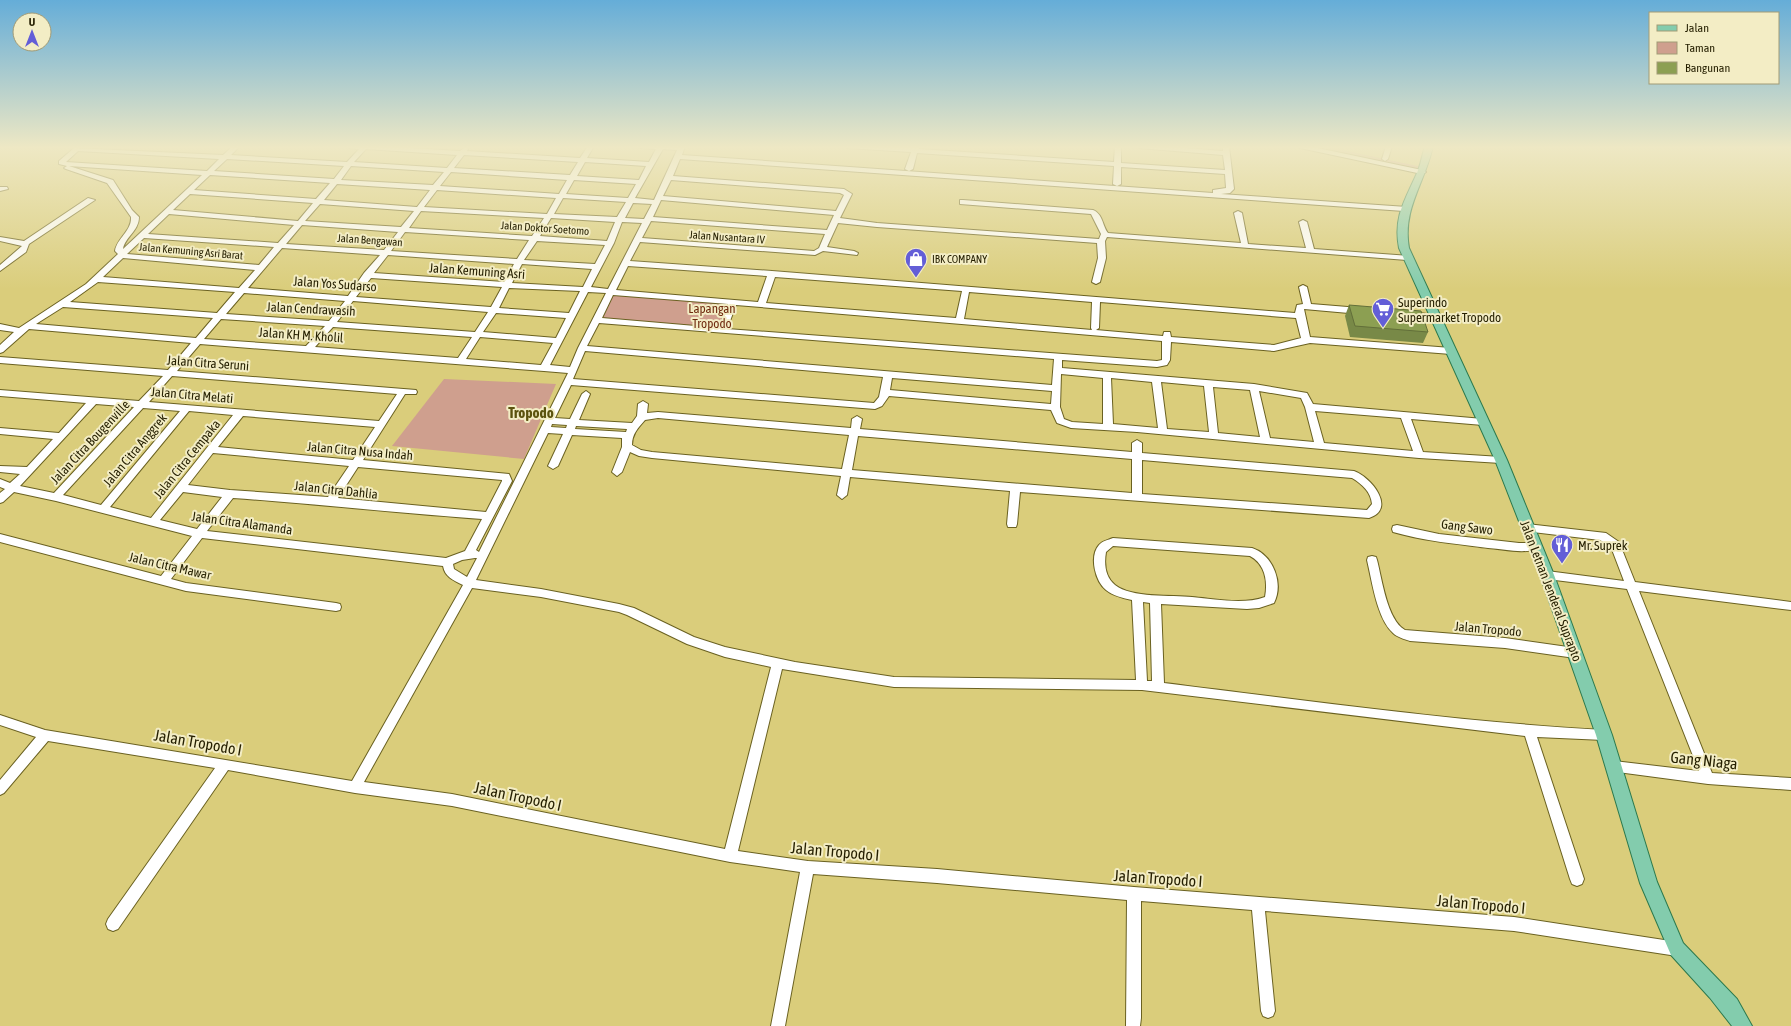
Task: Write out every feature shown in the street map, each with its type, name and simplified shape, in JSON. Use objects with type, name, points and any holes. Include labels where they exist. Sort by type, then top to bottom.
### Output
[{"type":"main road","name":"Jalan Letnan Jenderal Suprapto","points":[[1411,194],[1404,209],[1401,233],[1407,258],[1501,460],[1534,546],[1547,575],[1604,735],[1649,883],[1677,949],[1730,1006],[1743,1026]]},
{"type":"street","points":[[118,194],[129,212],[135,218],[135,224],[119,246],[119,251],[122,256]]},
{"type":"street","points":[[0,350],[24,329],[82,291],[97,279],[187,194]]},
{"type":"street","points":[[220,194],[619,221],[647,220],[830,232]]},
{"type":"street","name":"Jalan Citra Bougenville","points":[[56,497],[170,373],[324,194]]},
{"type":"street","points":[[309,349],[332,323],[384,252],[431,194]]},
{"type":"street","points":[[511,194],[657,200],[837,217],[877,225],[1245,246],[1407,258]]},
{"type":"street","points":[[461,360],[494,309],[518,262],[562,194]]},
{"type":"street","points":[[544,368],[634,194]]},
{"type":"street","points":[[355,787],[469,583],[522,478],[568,382],[582,348],[613,290],[660,194]]},
{"type":"street","points":[[848,194],[822,249],[854,253]]},
{"type":"street","points":[[1215,194],[1404,209]]},
{"type":"street","points":[[0,239],[25,244],[91,200]]},
{"type":"street","points":[[963,202],[1093,212],[1097,216],[1103,238],[1102,258],[1096,282]]},
{"type":"street","name":"Jalan Doktor Soetomo","points":[[168,212],[300,223],[610,243]]},
{"type":"street","points":[[1238,213],[1245,246]]},
{"type":"street","points":[[1303,222],[1310,251]]},
{"type":"street","name":"Jalan Bengawan","points":[[142,236],[597,267]]},
{"type":"street","name":"Jalan Nusantara IV","points":[[637,240],[815,254],[822,249]]},
{"type":"street","points":[[0,269],[24,250],[25,244]]},
{"type":"street","name":"Jalan Kemuning Asri Barat","points":[[122,256],[260,268]]},
{"type":"street","points":[[626,263],[772,273],[1300,316]]},
{"type":"street","points":[[761,303],[772,273]]},
{"type":"street","name":"Jalan Kemuning Asri","points":[[367,275],[506,285],[613,290]]},
{"type":"street","name":"Jalan Yos Sudarso","points":[[97,279],[572,316]]},
{"type":"street","points":[[1303,287],[1307,306]]},
{"type":"street","points":[[960,319],[966,289]]},
{"type":"street","points":[[613,290],[1167,337],[1274,348],[1285,348],[1306,340],[1451,351]]},
{"type":"street","points":[[613,290],[734,303],[761,303]]},
{"type":"street","points":[[1095,328],[1096,300]]},
{"type":"street","points":[[722,331],[734,303]]},
{"type":"street","name":"Jalan Cendrawasih","points":[[63,304],[217,317],[332,323],[558,341]]},
{"type":"street","points":[[1306,340],[1299,308],[1307,306],[1368,312]]},
{"type":"street","points":[[1403,314],[1436,318]]},
{"type":"street","points":[[960,319],[1095,328],[1167,337]]},
{"type":"street","points":[[597,320],[722,331],[1161,364],[1166,360],[1167,337]]},
{"type":"street","name":"Jalan KH M. Kholil","points":[[0,327],[461,360],[572,370]]},
{"type":"street","points":[[582,348],[1055,388]]},
{"type":"street","points":[[1058,357],[1055,407],[1060,421],[1065,424],[1419,455],[1501,460]]},
{"type":"street","name":"Jalan Citra Seruni","points":[[0,360],[413,392]]},
{"type":"street","points":[[1058,371],[1254,387],[1304,394],[1310,407],[1320,446]]},
{"type":"street","points":[[568,382],[870,406],[879,404],[885,393],[888,375]]},
{"type":"street","points":[[1107,375],[1108,428]]},
{"type":"street","points":[[1156,380],[1163,432]]},
{"type":"street","points":[[1208,384],[1214,437]]},
{"type":"street","points":[[1254,387],[1266,441]]},
{"type":"street","points":[[331,501],[403,391]]},
{"type":"street","name":"Jalan Citra Melati","points":[[0,393],[382,424]]},
{"type":"street","points":[[885,393],[1055,407]]},
{"type":"street","points":[[553,466],[586,394]]},
{"type":"street","points":[[0,499],[13,488],[93,401]]},
{"type":"street","points":[[617,472],[627,447],[628,435],[642,417],[643,404]]},
{"type":"street","points":[[1310,407],[1483,422]]},
{"type":"street","name":"Jalan Citra Anggrek","points":[[103,509],[188,408]]},
{"type":"street","name":"Jalan Citra Cempaka","points":[[154,521],[182,488],[241,412]]},
{"type":"street","points":[[627,447],[639,453],[652,455],[1015,488],[1369,514],[1374,511],[1377,505],[1377,499],[1369,486],[1354,475],[855,431],[658,415],[642,417]]},
{"type":"street","points":[[1405,416],[1419,455]]},
{"type":"street","points":[[842,494],[857,419]]},
{"type":"street","points":[[546,426],[634,426]]},
{"type":"street","points":[[572,427],[628,435]]},
{"type":"street","points":[[0,431],[61,436]]},
{"type":"street","points":[[1137,443],[1138,497]]},
{"type":"street","name":"Jalan Citra Nusa Indah","points":[[212,450],[506,477],[507,481],[488,516]]},
{"type":"street","points":[[0,468],[28,471]]},
{"type":"street","name":"Jalan Citra Alamanda","points":[[0,483],[13,488],[154,521],[200,534],[447,562]]},
{"type":"street","name":"Jalan Citra Dahlia","points":[[182,488],[230,494],[331,501],[400,510],[488,516]]},
{"type":"street","points":[[1012,524],[1015,488]]},
{"type":"street","points":[[163,582],[230,494]]},
{"type":"street","points":[[469,554],[488,516]]},
{"type":"street","points":[[1527,528],[1602,536],[1609,539],[1615,545],[1708,778]]},
{"type":"street","name":"Gang Sawo","points":[[1397,529],[1439,538],[1519,547],[1534,546]]},
{"type":"street","name":"Jalan Citra Mawar","points":[[0,538],[186,587],[336,607]]},
{"type":"street","points":[[1113,542],[1124,542],[1252,552],[1264,560],[1268,568],[1272,587],[1270,600],[1263,603],[1247,605],[1137,597],[1114,590],[1106,584],[1101,574],[1099,560],[1100,550],[1104,545],[1113,542]]},
{"type":"street","points":[[482,555],[469,554],[447,562],[448,571],[469,583],[541,593],[630,611],[691,641],[725,652],[778,663],[894,682],[1158,687],[1419,720],[1529,731],[1604,735]]},
{"type":"street","name":"Jalan Tropodo","points":[[1372,560],[1390,622],[1398,632],[1410,636],[1505,643],[1575,654]]},
{"type":"street","points":[[1547,575],[1791,606]]},
{"type":"street","points":[[1137,597],[1142,686]]},
{"type":"street","points":[[1155,598],[1158,687]]},
{"type":"street","points":[[730,856],[778,663]]},
{"type":"street","name":"Jalan Tropodo I","points":[[0,720],[45,735],[355,787],[452,800],[730,856],[808,867],[937,876],[1134,894],[1514,924],[1677,949]]},
{"type":"street","points":[[1529,731],[1577,879]]},
{"type":"street","points":[[0,789],[45,735]]},
{"type":"street","points":[[113,924],[225,764]]},
{"type":"street","name":"Gang Niaga","points":[[1614,767],[1708,778],[1791,784]]},
{"type":"street","points":[[778,1026],[808,867]]},
{"type":"street","points":[[1133,1026],[1134,894]]},
{"type":"street","points":[[1258,903],[1268,1011]]},
{"type":"green space","name":"Lapangan Tropodo","points":[[611,292],[733,303],[722,331],[597,320]]},
{"type":"green space","points":[[444,379],[556,384],[524,459],[392,446]]},
{"type":"building","points":[[1349,305],[1421,311],[1428,332],[1355,326]]},
{"type":"place","name":"IBK COMPANY","points":[[916,278]]},
{"type":"place","name":"Superindo Supermarket Tropodo","points":[[1383,328]]},
{"type":"place","name":"Mr. Suprek","points":[[1562,564]]},
{"type":"district","name":"Tropodo","points":[[531,412]]}]
